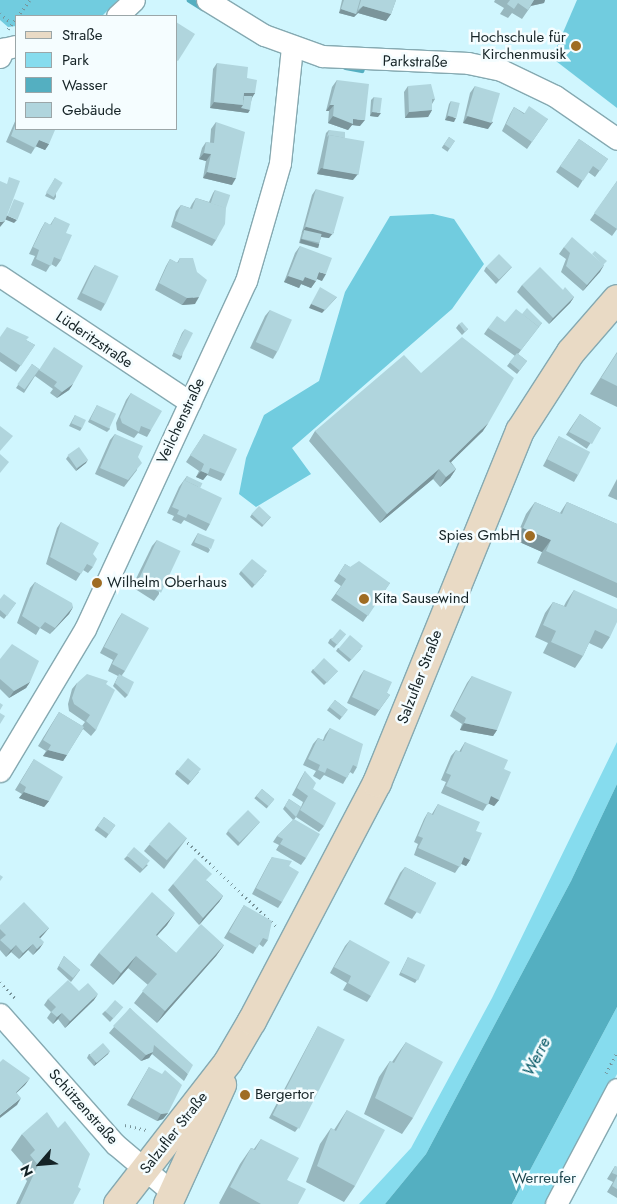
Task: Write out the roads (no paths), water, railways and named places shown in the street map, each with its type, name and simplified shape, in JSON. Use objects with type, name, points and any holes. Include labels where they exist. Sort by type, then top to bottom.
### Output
[{"type":"main road","name":"Salzufler Straße","points":[[118,1204],[228,1062],[294,942],[377,783],[520,431],[571,352],[617,299]]},
{"type":"main road","name":"Salzufler Straße","points":[[171,1198],[218,1100],[228,1062]]},
{"type":"street","points":[[118,15],[134,0]]},
{"type":"street","name":"Parkstraße","points":[[207,0],[292,46],[359,61],[468,63],[501,70],[555,96],[617,139]]},
{"type":"street","name":"Veilchenstraße","points":[[0,771],[85,629],[246,281],[265,225],[280,163],[292,46]]},
{"type":"street","name":"Lüderitzstraße","points":[[0,276],[190,402]]},
{"type":"street","name":"Schützenstraße","points":[[0,1014],[115,1144],[171,1198]]},
{"type":"street","points":[[556,1204],[617,1089]]},
{"type":"water","name":"Werre","points":[[617,784],[617,1007],[512,1204],[385,1204],[426,1154],[571,881]]},
{"type":"waterway","points":[[190,0],[203,8]]},
{"type":"waterway","points":[[346,67],[362,70]]},
{"type":"place","name":"Hochschule für Kirchenmusik","points":[[576,46]]},
{"type":"place","name":"Spies GmbH","points":[[530,536]]},
{"type":"place","name":"Wilhelm Oberhaus","points":[[97,583]]},
{"type":"place","name":"Kita Sausewind","points":[[364,599]]},
{"type":"place","name":"Bergertor","points":[[245,1095]]},
{"type":"park label","name":"Werreufer","points":[[544,1179]]}]
